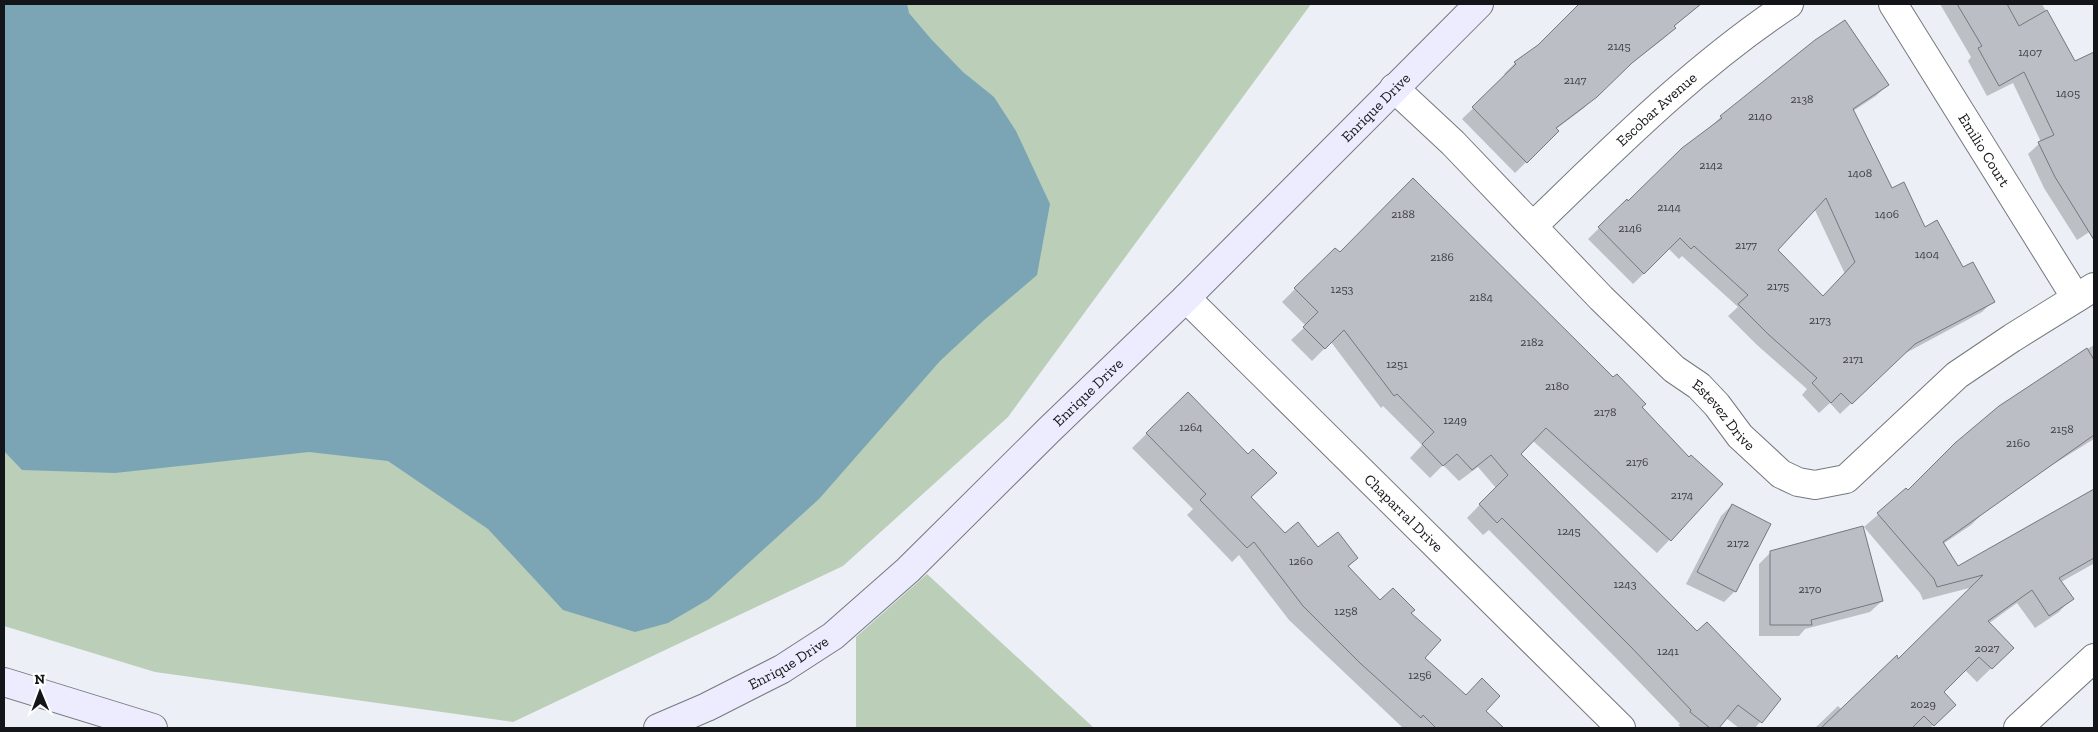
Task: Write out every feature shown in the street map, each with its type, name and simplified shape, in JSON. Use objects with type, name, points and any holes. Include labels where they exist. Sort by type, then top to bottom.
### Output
[{"type":"street","name":"Enrique Drive","points":[[670,726],[782,669],[833,636],[908,570],[1186,298],[1479,4]]},
{"type":"street","name":"Escobar Avenue","points":[[1533,226],[1633,130],[1697,72],[1789,4]]},
{"type":"street","name":"Emilio Court","points":[[1893,4],[2085,293]]},
{"type":"street","name":"Estevez Drive","points":[[1394,88],[1453,143],[1602,298],[1674,369],[1699,386],[1717,405],[1740,436],[1781,474],[1798,482],[1815,485],[1846,479],[1957,375],[2085,293]]},
{"type":"street","name":"Chaparral Drive","points":[[1186,298],[1499,606],[1620,728]]},
{"type":"street","points":[[2018,728],[2094,658]]},
{"type":"street","points":[[4,682],[153,728]]},
{"type":"green space","points":[[4,4],[1311,4],[1008,417],[843,566],[513,722],[155,672],[4,626]]},
{"type":"green space","points":[[927,574],[1094,728],[856,728],[856,637]]},
{"type":"water","points":[[4,4],[907,4],[909,13],[931,39],[963,72],[994,97],[1016,131],[1050,204],[1037,275],[940,361],[819,499],[709,599],[668,623],[635,632],[563,610],[488,529],[388,461],[309,452],[115,473],[22,470],[4,451]]},
{"type":"building","points":[[1579,4],[1701,4],[1674,26],[1676,28],[1632,63],[1597,97],[1556,128],[1559,131],[1527,163],[1472,107],[1516,64],[1514,62],[1538,45]]},
{"type":"building","points":[[1957,4],[2007,4],[2019,26],[2047,10],[2075,61],[2094,52],[2094,240],[2055,177],[2038,142],[2054,135],[2024,72],[1999,86],[1978,48],[1982,46]]},
{"type":"building","points":[[1845,20],[1889,85],[1853,109],[1892,188],[1904,182],[1925,227],[1937,220],[1963,267],[1973,262],[1995,302],[1915,344],[1852,404],[1841,393],[1831,403],[1812,383],[1817,378],[1738,304],[1748,295],[1694,246],[1691,249],[1680,238],[1644,274],[1598,227],[1627,199],[1628,201],[1682,148],[1722,118],[1720,116],[1815,40]],"holes":[[[1826,198],[1855,262],[1823,296],[1778,250]]]},
{"type":"building","points":[[1413,178],[1613,377],[1617,374],[1646,404],[1642,407],[1689,457],[1691,455],[1723,484],[1671,541],[1546,428],[1521,454],[1697,631],[1707,622],[1781,699],[1762,723],[1738,705],[1719,728],[1710,728],[1690,712],[1691,710],[1631,647],[1502,518],[1497,523],[1479,504],[1508,475],[1491,455],[1472,470],[1457,454],[1443,466],[1422,444],[1434,432],[1397,394],[1394,396],[1344,330],[1325,349],[1303,327],[1318,312],[1294,288],[1335,248],[1340,252]]},
{"type":"building","points":[[2087,348],[2094,360],[2094,435],[1943,542],[1958,566],[2094,489],[2094,558],[2059,578],[2074,599],[2049,616],[2032,590],[1988,621],[2014,648],[1992,669],[1979,657],[1944,692],[1956,705],[1934,726],[1924,716],[1912,728],[1821,728],[1897,655],[1898,659],[1983,575],[1937,587],[1934,579],[1877,513],[1906,488],[1908,490],[1955,443],[1999,406]]},
{"type":"building","points":[[1188,392],[1248,454],[1253,449],[1277,473],[1251,497],[1285,533],[1298,522],[1318,547],[1338,532],[1358,558],[1348,566],[1380,600],[1393,588],[1415,610],[1411,613],[1441,640],[1425,658],[1466,695],[1482,678],[1500,696],[1486,711],[1504,728],[1436,728],[1423,715],[1421,718],[1360,663],[1303,606],[1254,542],[1247,548],[1200,500],[1206,494],[1146,433]]},
{"type":"building","points":[[1732,504],[1771,524],[1736,592],[1697,572]]},
{"type":"building","points":[[1863,526],[1883,601],[1811,620],[1812,625],[1770,625],[1770,551]]}]
